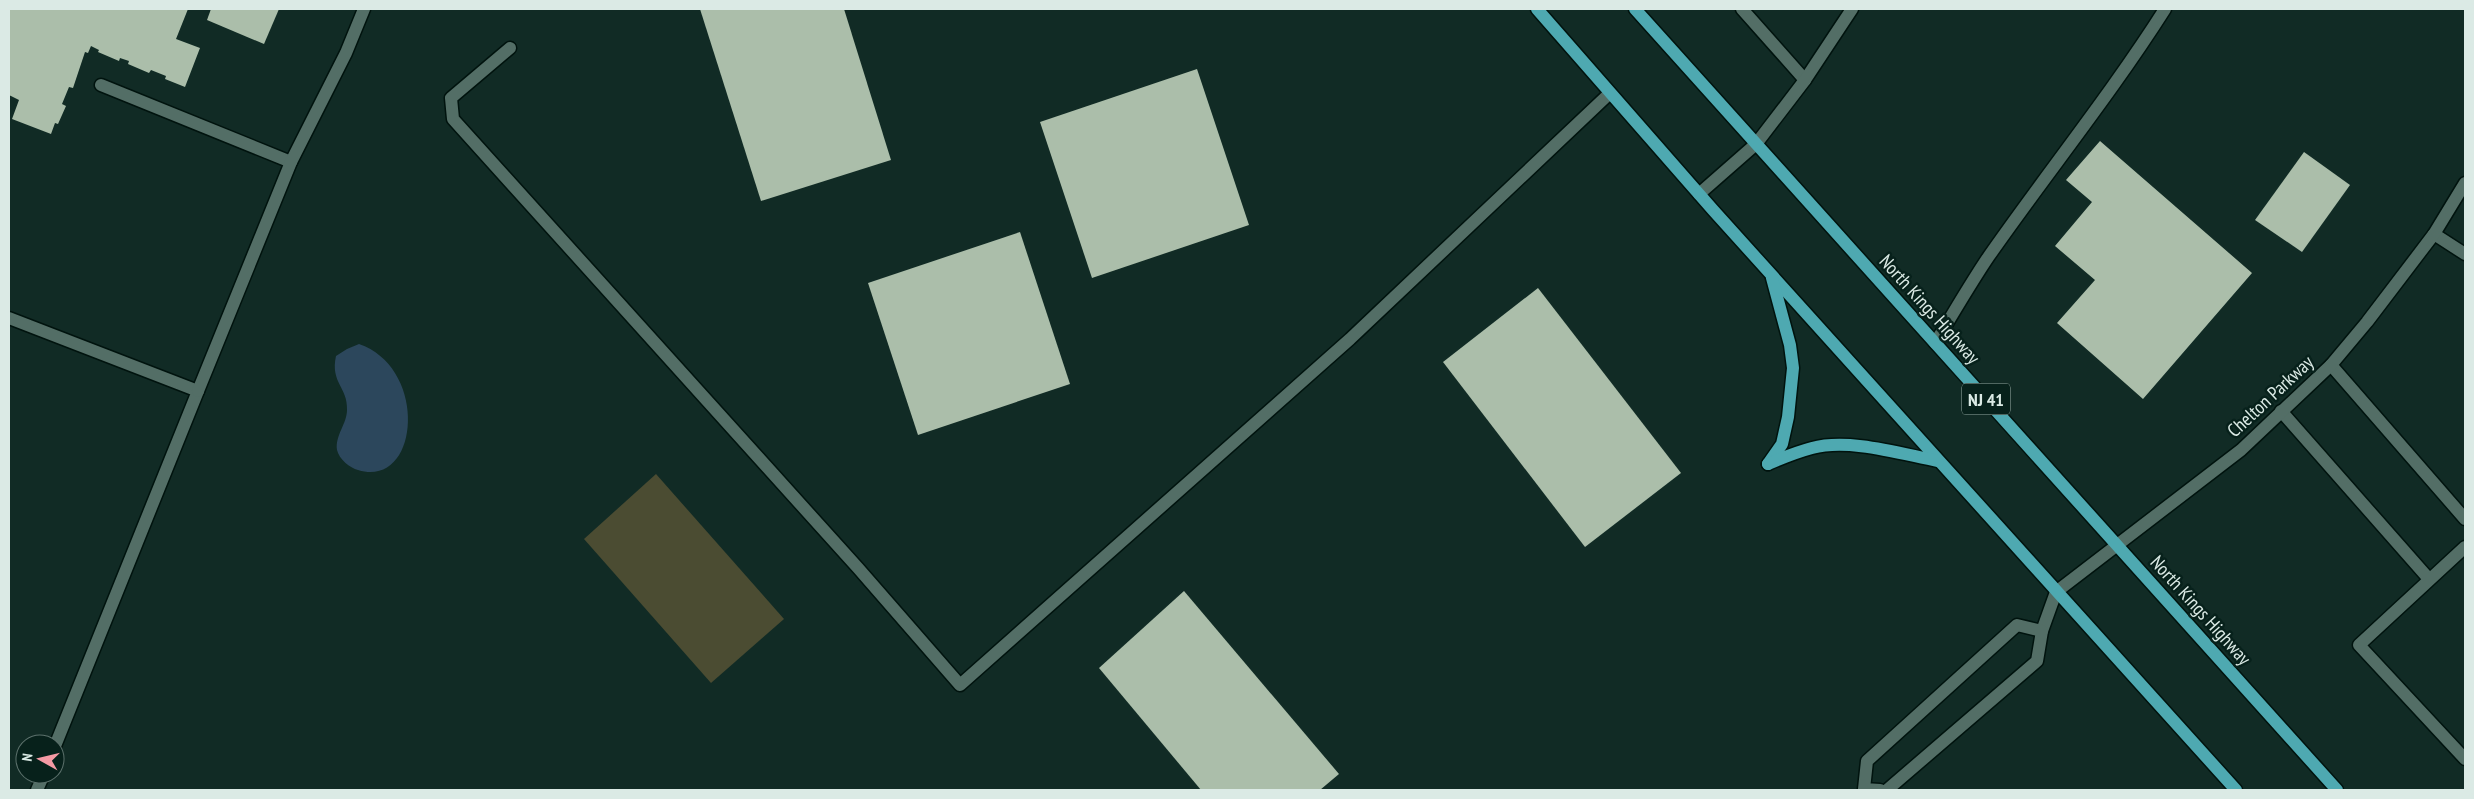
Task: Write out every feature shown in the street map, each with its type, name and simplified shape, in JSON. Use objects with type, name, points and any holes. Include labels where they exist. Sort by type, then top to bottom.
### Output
[{"type":"main road","points":[[1537,9],[1772,276],[2236,790]]},
{"type":"main road","name":"North Kings Highway","points":[[1635,9],[2337,790]]},
{"type":"main road","points":[[1772,276],[1790,346],[1793,368],[1788,417],[1782,444],[1768,464],[1812,448],[1832,445],[1876,449],[1938,461]]},
{"type":"street","points":[[60,734],[291,162],[346,53],[364,9]]},
{"type":"street","points":[[1742,9],[1805,80]]},
{"type":"street","points":[[1699,194],[1756,144],[1805,80],[1852,9]]},
{"type":"street","points":[[1935,343],[1988,257],[2082,125],[2128,66],[2165,9]]},
{"type":"street","points":[[510,48],[452,98],[453,119],[858,568],[960,685],[1350,339],[1610,93]]},
{"type":"street","points":[[101,85],[291,162]]},
{"type":"street","name":"Chelton Parkway","points":[[2056,592],[2241,450],[2331,365],[2367,322],[2434,234],[2465,183]]},
{"type":"street","points":[[2434,234],[2465,254]]},
{"type":"street","points":[[9,318],[198,390]]},
{"type":"street","points":[[2331,365],[2465,519]]},
{"type":"street","points":[[2281,411],[2428,580]]},
{"type":"street","points":[[2465,547],[2359,645],[2465,759]]},
{"type":"street","points":[[1887,790],[2037,661],[2042,630],[2056,592]]},
{"type":"street","points":[[1880,790],[1864,789],[1867,761],[2017,625],[2042,630]]},
{"type":"green space","points":[[656,474],[784,619],[711,683],[584,539]]},
{"type":"water","points":[[359,344],[382,357],[397,376],[406,399],[408,423],[404,445],[394,462],[379,471],[358,470],[352,467],[342,460],[337,450],[338,439],[345,420],[347,402],[335,373],[336,356]]},
{"type":"building","points":[[9,9],[188,9],[176,39],[200,48],[185,87],[165,79],[166,76],[151,70],[149,73],[128,64],[129,61],[120,58],[119,61],[98,52],[99,50],[91,46],[88,53],[85,52],[73,88],[69,87],[62,104],[66,106],[58,124],[55,123],[51,134],[12,119],[19,100],[9,95]]},
{"type":"building","points":[[211,9],[279,9],[264,44],[207,20]]},
{"type":"building","points":[[700,9],[844,9],[891,160],[761,201]]},
{"type":"building","points":[[1197,69],[1249,225],[1092,278],[1040,122]]},
{"type":"building","points":[[2100,141],[2252,273],[2143,399],[2057,323],[2095,280],[2055,246],[2092,202],[2066,180]]},
{"type":"building","points":[[2304,152],[2350,185],[2302,252],[2255,220]]},
{"type":"building","points":[[1020,232],[1070,384],[918,435],[868,283]]},
{"type":"building","points":[[1538,288],[1681,473],[1585,547],[1443,362]]},
{"type":"building","points":[[1184,591],[1339,774],[1320,790],[1201,790],[1099,668]]}]
